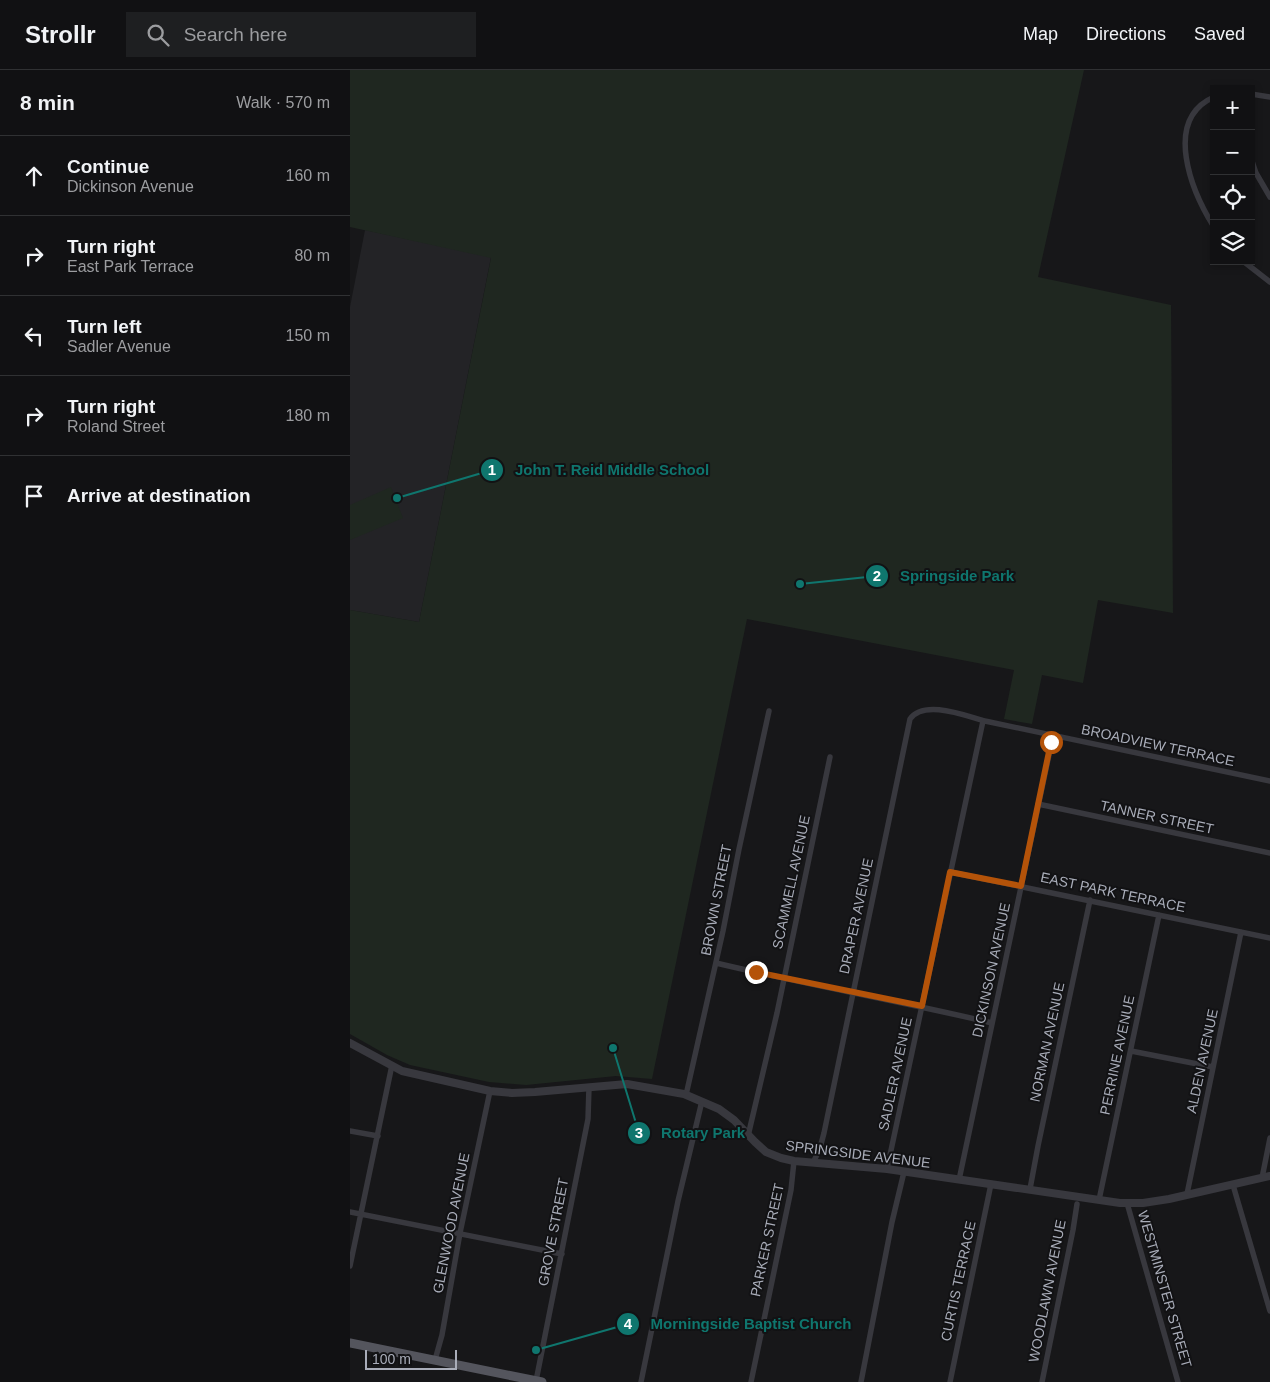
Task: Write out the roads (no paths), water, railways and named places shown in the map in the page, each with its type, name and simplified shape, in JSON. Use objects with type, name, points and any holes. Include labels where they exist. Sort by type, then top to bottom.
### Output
[{"type":"main road","points":[[350,1343],[539,1381]]},
{"type":"street","points":[[1255,95],[1270,97]]},
{"type":"street","points":[[1210,100],[1190,116],[1185,133],[1187,163],[1193,184],[1210,220]]},
{"type":"street","points":[[1255,167],[1270,197]]},
{"type":"street","points":[[1248,265],[1270,282]]},
{"type":"street","name":"BROADVIEW TERRACE","points":[[923,710],[944,711],[1052,736],[1270,781]]},
{"type":"street","name":"DRAPER AVENUE","points":[[813,1163],[824,1133],[910,719],[914,714],[923,710]]},
{"type":"street","name":"BROWN STREET","points":[[686,1095],[769,711]]},
{"type":"street","name":"SADLER AVENUE","points":[[887,1169],[983,721]]},
{"type":"street","name":"DICKINSON AVENUE","points":[[959,1180],[1052,736]]},
{"type":"street","name":"SCAMMELL AVENUE","points":[[748,1136],[762,1080],[830,757]]},
{"type":"street","name":"TANNER STREET","points":[[1038,804],[1270,853]]},
{"type":"street","name":"EAST PARK TERRACE","points":[[950,872],[1270,938]]},
{"type":"street","name":"NORMAN AVENUE","points":[[1030,1189],[1090,900]]},
{"type":"street","name":"PERRINE AVENUE","points":[[1099,1200],[1159,915]]},
{"type":"street","name":"ALDEN AVENUE","points":[[1187,1194],[1241,932]]},
{"type":"street","points":[[716,963],[922,1006],[992,1023]]},
{"type":"street","name":"SPRINGSIDE AVENUE","points":[[350,1043],[402,1071],[490,1091],[512,1093],[535,1092],[627,1084],[686,1095],[719,1109],[734,1120],[766,1152],[794,1161],[887,1169],[1127,1203],[1187,1194],[1266,1177]]},
{"type":"street","points":[[1131,1051],[1214,1068]]},
{"type":"street","points":[[350,1266],[392,1065]]},
{"type":"street","name":"GROVE STREET","points":[[539,1381],[588,1119],[589,1087]]},
{"type":"street","name":"GLENWOOD AVENUE","points":[[435,1360],[442,1335],[460,1233],[490,1091]]},
{"type":"street","points":[[642,1382],[673,1227],[702,1101]]},
{"type":"street","points":[[350,1131],[378,1136]]},
{"type":"street","points":[[1266,1177],[1270,1138]]},
{"type":"street","name":"PARKER STREET","points":[[751,1382],[791,1190],[794,1161]]},
{"type":"street","points":[[861,1382],[892,1222],[904,1172]]},
{"type":"street","name":"CURTIS TERRACE","points":[[950,1382],[992,1184]]},
{"type":"street","points":[[1233,1185],[1270,1311]]},
{"type":"street","name":"WESTMINSTER STREET","points":[[1127,1203],[1178,1382]]},
{"type":"street","name":"WOODLAWN AVENUE","points":[[1042,1382],[1077,1204]]},
{"type":"street","points":[[350,1212],[562,1254]]},
{"type":"place","name":"John T. Reid Middle School","points":[[397,498]]},
{"type":"place","name":"Springside Park","points":[[800,584]]},
{"type":"place","name":"Rotary Park","points":[[613,1048]]},
{"type":"place","name":"Morningside Baptist Church","points":[[536,1350]]}]
